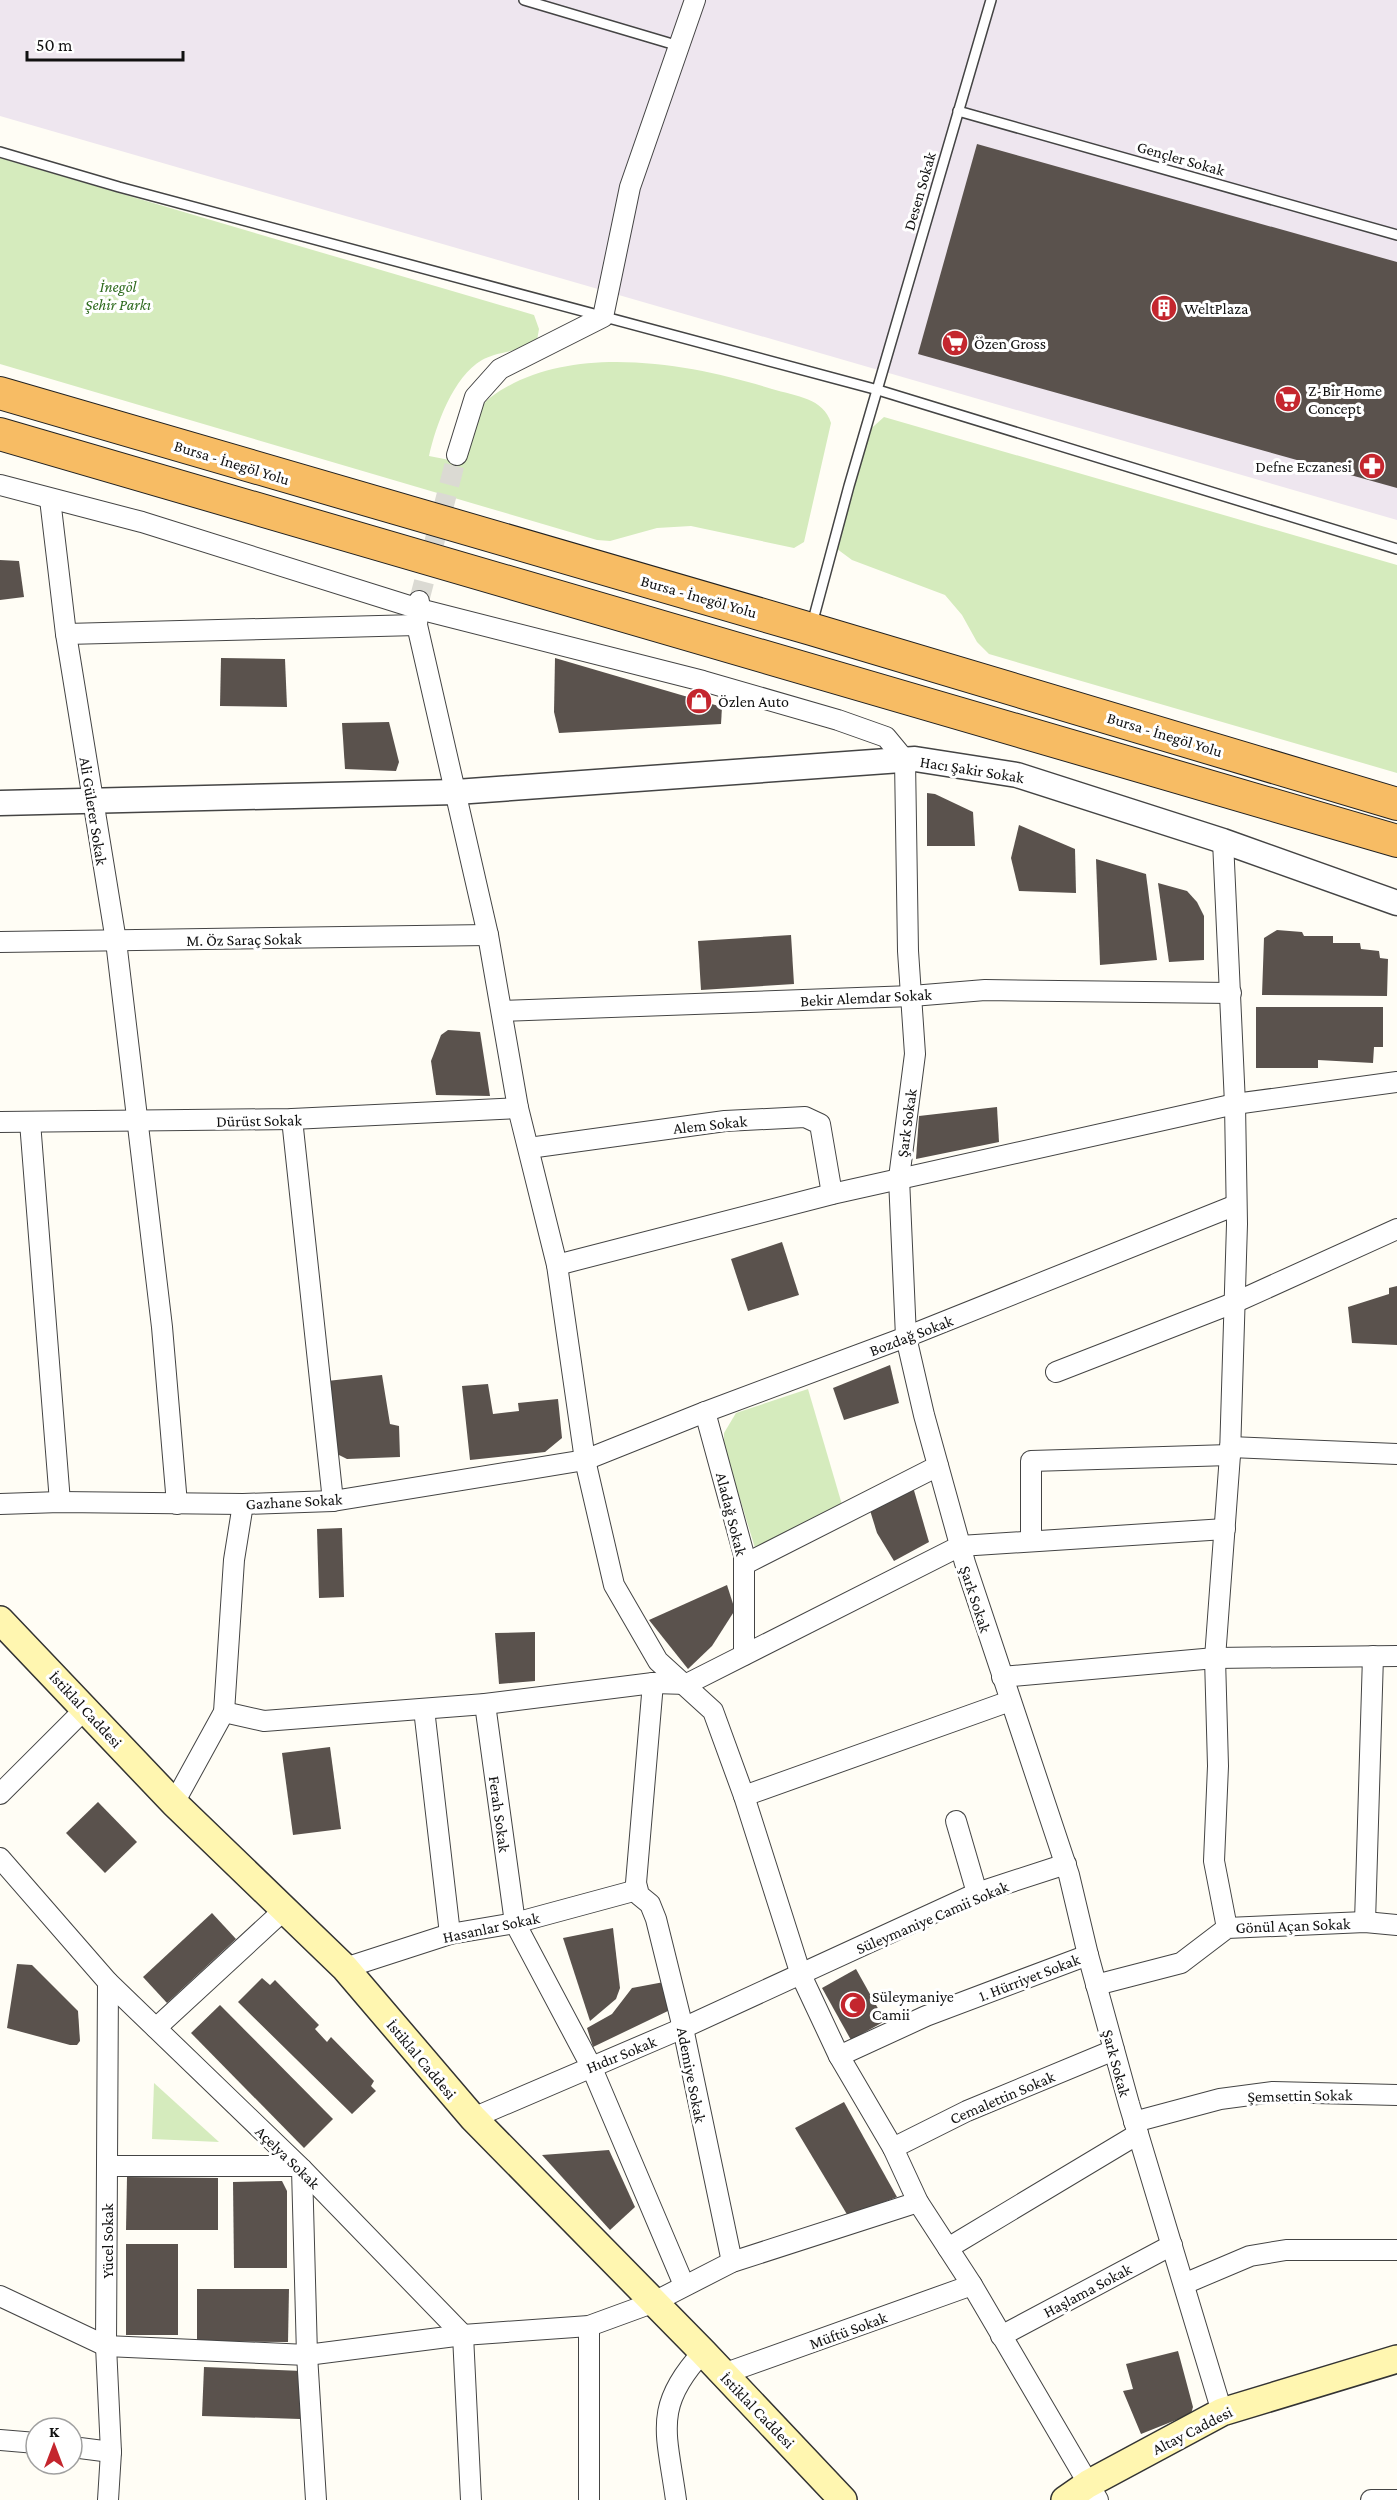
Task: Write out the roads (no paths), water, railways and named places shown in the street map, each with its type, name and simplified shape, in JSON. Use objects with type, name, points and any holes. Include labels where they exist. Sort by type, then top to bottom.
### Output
[{"type":"highway","name":"Bursa - İnegöl Yolu","points":[[0,393],[811,629],[1397,804]]},
{"type":"highway","points":[[0,434],[1397,841]]},
{"type":"main road","name":"İstiklal Caddesi","points":[[0,1620],[174,1803],[345,1968],[472,2118],[652,2303],[703,2352],[843,2500]]},
{"type":"main road","name":"Altay Caddesi","points":[[1065,2500],[1093,2492],[1222,2412],[1397,2359]]},
{"type":"street","points":[[457,455],[475,398],[500,369],[603,317],[630,187],[695,0]]},
{"type":"street","points":[[0,485],[142,522],[418,612],[703,681],[838,720],[886,736],[905,760]]},
{"type":"street","name":"Ali Gülerer Sokak","points":[[50,499],[66,634],[91,800],[116,941],[162,1327],[177,1504]]},
{"type":"street","points":[[66,634],[418,612]]},
{"type":"street","points":[[418,612],[489,935],[518,1108],[557,1265],[585,1460],[614,1585],[658,1661],[687,1684],[713,1711],[744,1796],[801,1975],[839,2056],[893,2148],[918,2202],[972,2285],[1093,2492]]},
{"type":"street","name":"Hacı Şakir Sokak","points":[[0,803],[456,792],[905,760],[1017,775],[1223,841],[1397,903]]},
{"type":"street","name":"Şark Sokak","points":[[905,760],[908,951],[915,1054],[899,1178],[906,1337],[960,1546],[1065,1864],[1136,2128],[1222,2412]]},
{"type":"street","points":[[1223,841],[1235,1104],[1236,1302],[1230,1451],[1215,1658],[1218,1766],[1214,1861],[1227,1928]]},
{"type":"street","name":"M. Öz Saraç Sokak","points":[[0,942],[489,935]]},
{"type":"street","name":"Bekir Alemdar Sokak","points":[[502,1011],[912,996],[985,990],[1231,993]]},
{"type":"street","points":[[557,1265],[899,1178],[1235,1104],[1397,1082]]},
{"type":"street","name":"Dürüst Sokak","points":[[0,1122],[292,1119],[518,1108]]},
{"type":"street","name":"Alem Sokak","points":[[529,1148],[725,1121],[805,1117],[820,1124],[832,1194]]},
{"type":"street","points":[[292,1119],[333,1501]]},
{"type":"street","points":[[30,1122],[60,1502]]},
{"type":"street","name":"Bozdağ Sokak","points":[[585,1460],[705,1412],[906,1337],[1236,1206]]},
{"type":"street","points":[[1056,1372],[1236,1302],[1397,1229]]},
{"type":"street","name":"Aladağ Sokak","points":[[705,1412],[745,1564],[744,1655]]},
{"type":"street","points":[[1031,1541],[1031,1461],[1230,1451],[1397,1454]]},
{"type":"street","name":"Gazhane Sokak","points":[[0,1504],[60,1502],[243,1504],[333,1501],[585,1460]]},
{"type":"street","points":[[745,1564],[938,1466]]},
{"type":"street","points":[[174,1803],[224,1712],[234,1560],[243,1504]]},
{"type":"street","points":[[224,1712],[264,1721],[485,1704],[653,1683],[687,1684],[960,1546],[1225,1529]]},
{"type":"street","points":[[1365,1922],[1373,1656]]},
{"type":"street","points":[[1002,1677],[1215,1658],[1397,1656]]},
{"type":"street","points":[[638,1893],[636,1883],[653,1683]]},
{"type":"street","points":[[744,1796],[1010,1701]]},
{"type":"street","name":"Ferah Sokak","points":[[485,1704],[514,1923]]},
{"type":"street","points":[[0,1794],[86,1708]]},
{"type":"street","points":[[424,1709],[450,1934]]},
{"type":"street","points":[[956,1821],[977,1893]]},
{"type":"street","name":"Açelya Sokak","points":[[0,1858],[108,1982],[300,2167],[464,2335]]},
{"type":"street","name":"Süleymaniye Camii Sokak","points":[[801,1975],[977,1893],[1065,1864]]},
{"type":"street","name":"Hasanlar Sokak","points":[[345,1968],[450,1934],[514,1923],[638,1893]]},
{"type":"street","name":"Ademiye Sokak","points":[[638,1893],[650,1904],[653,1912],[684,2028],[732,2262]]},
{"type":"street","points":[[156,2028],[284,1910]]},
{"type":"street","name":"Gönül Açan Sokak","points":[[1096,1986],[1181,1963],[1227,1928],[1365,1922],[1397,1925]]},
{"type":"street","points":[[514,1923],[591,2066],[684,2285]]},
{"type":"street","name":"1. Hürriyet Sokak","points":[[839,2056],[926,2016],[1088,1955]]},
{"type":"street","name":"Hıdır Sokak","points":[[472,2118],[684,2028],[801,1975]]},
{"type":"street","name":"Yücel Sokak","points":[[108,1982],[106,2346],[111,2452],[108,2500]]},
{"type":"street","name":"Cemalettin Sokak","points":[[893,2148],[967,2110],[1114,2050]]},
{"type":"street","name":"Şemsettin Sokak","points":[[948,2248],[1136,2128],[1220,2099],[1273,2092],[1397,2095]]},
{"type":"street","points":[[107,2166],[300,2167],[307,2355],[316,2500]]},
{"type":"street","points":[[0,2296],[106,2346],[307,2355],[464,2335],[589,2326],[652,2303],[732,2262],[918,2202]]},
{"type":"street","name":"Haşlama Sokak","points":[[1001,2336],[1172,2245]]},
{"type":"street","points":[[1184,2284],[1250,2256],[1286,2250],[1397,2250]]},
{"type":"street","name":"Müftü Sokak","points":[[723,2374],[972,2285]]},
{"type":"street","points":[[589,2326],[589,2500]]},
{"type":"street","points":[[464,2335],[471,2500]]},
{"type":"street","points":[[676,2500],[665,2421],[671,2396],[682,2374],[703,2352]]},
{"type":"street","points":[[0,2440],[24,2443]]},
{"type":"street","points":[[84,2449],[111,2452]]},
{"type":"street","points":[[1371,2500],[1397,2500]]},
{"type":"lane","points":[[524,0],[679,46]]},
{"type":"lane","name":"Desen Sokak","points":[[811,629],[991,0]]},
{"type":"lane","name":"Gençler Sokak","points":[[958,111],[1397,235]]},
{"type":"lane","points":[[0,152],[119,187],[878,390],[1397,549]]},
{"type":"tunnel","points":[[419,601],[457,455]]},
{"type":"place","name":"WeltPlaza","points":[[1164,308]]},
{"type":"place","name":"Özen Gross","points":[[955,343]]},
{"type":"place","name":"Z-Bir Home Concept","points":[[1288,399]]},
{"type":"place","name":"Defne Eczanesi","points":[[1372,466]]},
{"type":"place","name":"Özlen Auto","points":[[699,701]]},
{"type":"place","name":"Süleymaniye Camii","points":[[853,2005]]},
{"type":"park label","name":"İnegöl Şehir Parkı","points":[[118,295]]}]
